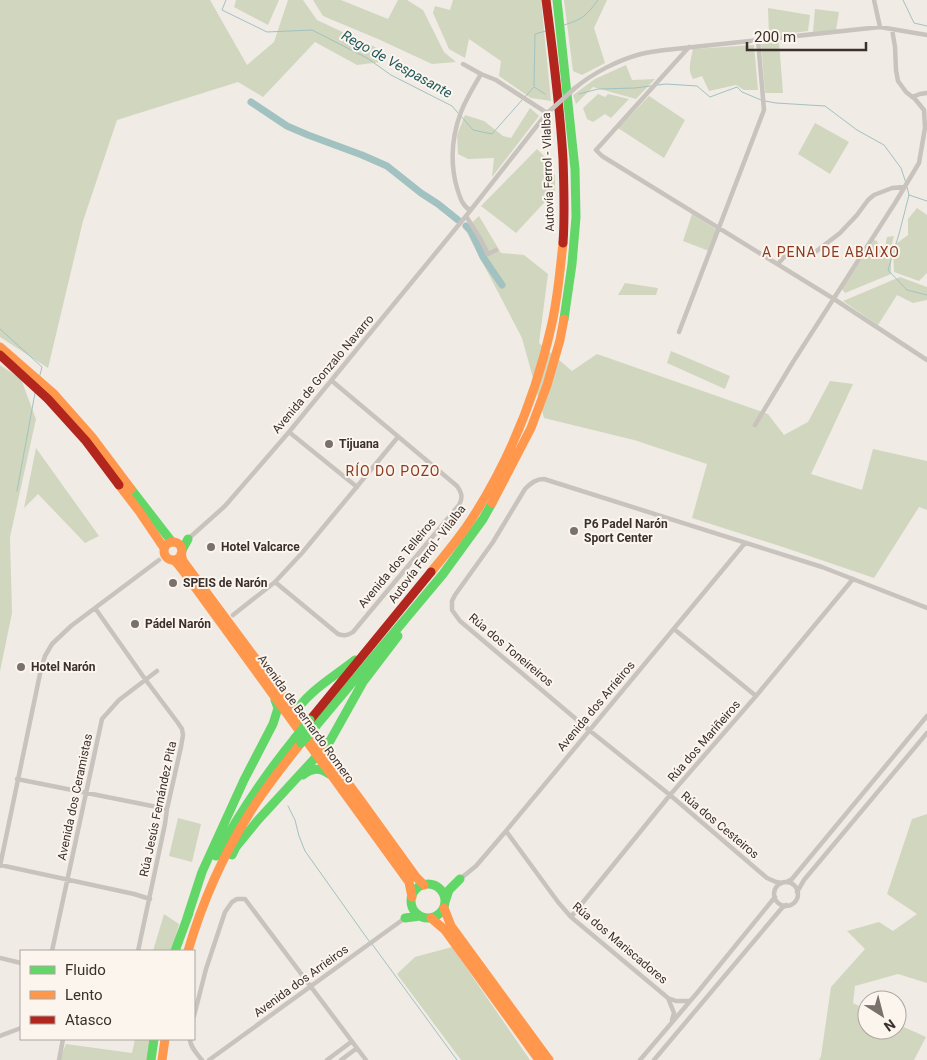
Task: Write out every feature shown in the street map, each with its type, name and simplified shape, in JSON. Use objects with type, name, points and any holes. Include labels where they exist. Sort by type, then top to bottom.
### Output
[{"type":"highway","name":"Autovía Ferrol - Vilalba","points":[[188,950],[208,896],[224,859],[243,823],[265,790],[311,745],[313,723],[459,538],[502,468],[524,417],[546,352],[552,325],[559,283],[563,240],[562,152],[546,0]]},
{"type":"highway","name":"Autovía Ferrol - Vilalba","points":[[313,723],[443,574],[483,519],[531,428],[547,384],[556,355],[567,301],[576,217],[567,88],[557,0]]},
{"type":"highway","name":"Avenida de Bernardo Romero","points":[[0,347],[54,394],[92,437],[178,547],[184,561],[294,716],[311,745],[424,885]]},
{"type":"highway","name":"Avenida de Bernardo Romero","points":[[0,355],[48,399],[86,441],[139,511],[166,556],[176,562],[228,621]]},
{"type":"highway","points":[[208,896],[236,848],[275,801],[311,745],[325,744],[330,741],[363,682],[442,580],[483,519]]},
{"type":"highway","points":[[178,547],[188,539]]},
{"type":"highway","points":[[167,544],[178,547],[178,558],[166,556],[167,544]]},
{"type":"highway","points":[[273,724],[285,715],[294,716],[309,697],[354,660],[393,620]]},
{"type":"highway","points":[[270,684],[292,700],[309,697]]},
{"type":"highway","points":[[187,918],[202,872],[244,780],[273,724],[278,708],[270,684]]},
{"type":"highway","points":[[334,734],[329,750],[342,783]]},
{"type":"highway","name":"Autovía Ferrol - Vilalba","points":[[175,950],[187,918],[216,854],[242,810],[272,767],[311,745]]},
{"type":"highway","points":[[275,801],[312,769],[326,771],[342,783]]},
{"type":"highway","name":"Avenida de Bernardo Romero","points":[[342,783],[409,882],[412,901]]},
{"type":"highway","points":[[460,879],[444,886],[430,884],[416,889],[405,918],[420,916],[431,918],[444,930],[539,1060]]},
{"type":"highway","points":[[431,918],[438,914],[444,905],[449,890],[460,879]]},
{"type":"highway","points":[[436,886],[443,893],[444,905],[451,926],[550,1060]]},
{"type":"highway","points":[[412,901],[416,913],[420,916]]},
{"type":"highway","points":[[151,1060],[154,1040]]},
{"type":"highway","points":[[162,1060],[165,1040]]},
{"type":"street","points":[[874,0],[880,27]]},
{"type":"street","name":"Avenida de Gonzalo Navarro","points":[[188,539],[225,506],[289,432],[466,216],[547,113],[584,80],[615,64],[641,54],[689,47],[880,27],[927,35]]},
{"type":"street","points":[[754,424],[834,300],[919,162],[924,128],[924,110],[898,81],[892,28]]},
{"type":"street","points":[[679,332],[764,110],[758,40]]},
{"type":"street","points":[[689,47],[596,150],[602,156],[778,264],[927,360]]},
{"type":"street","points":[[463,64],[496,80],[547,113]]},
{"type":"street","points":[[470,210],[463,205],[456,182],[453,162],[453,140],[461,112],[481,74]]},
{"type":"street","points":[[912,97],[927,93]]},
{"type":"street","points":[[778,264],[784,257],[801,252],[814,254],[840,233],[874,195],[905,185]]},
{"type":"street","points":[[466,216],[488,254],[496,250]]},
{"type":"street","name":"Avenida dos Telleiros","points":[[275,582],[338,634],[348,635],[357,628],[462,500],[461,491],[457,486],[332,381]]},
{"type":"street","points":[[289,432],[356,487]]},
{"type":"street","points":[[228,621],[275,582],[302,553],[398,437]]},
{"type":"street","name":"Rúa dos Toneireiros","points":[[589,730],[460,621],[452,610],[452,601],[455,595],[493,542],[530,483],[539,479],[555,482],[745,543]]},
{"type":"street","points":[[745,543],[822,567],[927,608]]},
{"type":"street","name":"Avenida dos Arrieiros","points":[[460,879],[476,866],[506,831],[745,543]]},
{"type":"street","points":[[150,899],[0,865],[45,656],[52,644],[80,618],[166,556]]},
{"type":"street","name":"Rúa dos Mariñeiros","points":[[572,917],[670,795],[854,580]]},
{"type":"street","name":"Rúa Jesús Fernández Pita","points":[[96,608],[178,723],[183,735],[138,950]]},
{"type":"street","points":[[674,629],[756,696]]},
{"type":"street","name":"Avenida dos Ceramistas","points":[[52,950],[102,719],[119,700],[157,671]]},
{"type":"street","points":[[640,1060],[774,896],[776,888],[792,878],[927,716]]},
{"type":"street","name":"Rúa dos Cesteiros","points":[[589,730],[670,795],[767,878],[772,885],[774,896]]},
{"type":"street","points":[[797,892],[804,880],[927,733]]},
{"type":"street","points":[[17,779],[167,809]]},
{"type":"street","name":"Rúa dos Mariscadores","points":[[506,831],[558,902],[572,917],[668,998],[676,1001],[690,1001]]},
{"type":"street","name":"Rúa dos Cesteiros","points":[[767,878],[776,882],[784,882]]},
{"type":"street","points":[[654,1060],[781,909],[794,902],[797,898],[796,888],[793,884],[784,882]]},
{"type":"street","points":[[774,896],[780,904],[786,905]]},
{"type":"street","points":[[195,1012],[206,969],[225,912],[232,902],[237,899],[245,899],[366,1060]]},
{"type":"street","name":"Avenida dos Arrieiros","points":[[209,1060],[405,918]]},
{"type":"street","points":[[0,958],[20,963]]},
{"type":"street","name":"Rúa dos Mariscadores","points":[[668,998],[674,1013],[671,1023]]},
{"type":"street","points":[[0,1036],[20,1028]]},
{"type":"street","points":[[59,1060],[63,1040]]},
{"type":"street","points":[[190,1040],[193,1048],[202,1060]]},
{"type":"street","points":[[327,1060],[352,1042]]},
{"type":"street","points":[[343,1048],[346,1050],[347,1056]]},
{"type":"street","points":[[340,1060],[357,1048]]},
{"type":"green space","points":[[0,0],[210,0],[247,65],[274,42],[288,0],[303,0],[317,20],[381,50],[381,62],[357,65],[315,42],[263,97],[238,82],[117,120],[83,221],[48,368],[0,337]]},
{"type":"green space","points":[[236,0],[279,0],[268,25],[234,7]]},
{"type":"green space","points":[[313,0],[341,0],[388,19],[398,0],[407,0],[423,10],[444,52],[456,62],[432,64],[323,16]]},
{"type":"green space","points":[[453,0],[541,0],[551,101],[531,98],[499,76],[501,61],[469,39],[465,58],[449,49],[433,13],[435,6],[450,10]]},
{"type":"green space","points":[[564,0],[607,0],[594,28],[605,63],[582,75],[573,71]]},
{"type":"green space","points":[[768,8],[810,15],[808,31],[769,36]]},
{"type":"green space","points":[[815,9],[839,12],[836,30],[813,32]]},
{"type":"green space","points":[[779,42],[783,93],[765,93],[761,43]]},
{"type":"green space","points":[[754,45],[758,90],[744,90],[736,85],[709,91],[702,76],[693,79],[690,68],[693,49]]},
{"type":"green space","points":[[626,65],[632,80],[655,79],[636,99],[593,87],[576,104],[573,95],[595,79]]},
{"type":"green space","points":[[598,94],[605,97],[608,94],[629,99],[611,118],[605,114],[593,122],[587,119],[583,108]]},
{"type":"green space","points":[[649,96],[685,120],[664,158],[618,128]]},
{"type":"green space","points":[[530,108],[539,116],[492,177],[494,158],[468,159],[458,154],[457,135],[465,115],[484,121],[503,136],[511,138]]},
{"type":"green space","points":[[815,123],[849,142],[830,174],[798,154]]},
{"type":"green space","points":[[537,149],[547,159],[547,168],[555,175],[555,191],[516,233],[481,206]]},
{"type":"green space","points":[[917,208],[927,215],[927,273],[919,281],[894,272],[893,246],[908,235],[908,219]]},
{"type":"green space","points":[[692,214],[717,230],[709,251],[683,241]]},
{"type":"green space","points":[[479,216],[501,253],[524,255],[548,274],[539,343],[572,371],[597,354],[768,414],[784,435],[808,422],[830,381],[853,384],[811,474],[862,490],[873,449],[927,461],[927,510],[919,507],[874,578],[692,518],[707,464],[634,440],[544,418],[522,338],[465,229]]},
{"type":"green space","points":[[894,236],[891,247],[891,274],[845,293],[842,289],[874,240],[877,241],[883,257],[887,237]]},
{"type":"green space","points":[[900,277],[927,287],[927,300],[913,303],[897,295],[878,325],[843,301]]},
{"type":"green space","points":[[625,283],[658,288],[656,295],[618,295]]},
{"type":"green space","points":[[671,351],[730,376],[725,389],[667,363]]},
{"type":"green space","points":[[0,365],[21,379],[36,419],[10,537],[12,613],[0,671]]},
{"type":"green space","points":[[36,448],[99,536],[85,543],[38,494],[24,508]]},
{"type":"green space","points":[[927,814],[927,983],[898,974],[855,986],[853,1003],[857,1005],[857,1040],[907,1040],[907,1028],[926,1037],[914,1060],[819,1060],[831,987],[865,949],[847,931],[879,922],[893,931],[917,914],[887,894],[912,819]]},
{"type":"green space","points":[[178,818],[201,824],[192,862],[169,856]]},
{"type":"green space","points":[[164,914],[179,924],[172,950],[153,950]]},
{"type":"green space","points":[[452,947],[530,1060],[461,1060],[397,974],[415,957]]},
{"type":"green space","points":[[135,1040],[153,1040],[149,1060],[59,1060],[66,1044],[132,1053]]},
{"type":"waterway","name":"Rego de Vespasante","points":[[226,0],[222,10],[267,32],[312,30],[367,58],[391,75],[452,106],[458,113]]},
{"type":"waterway","points":[[564,25],[584,16],[598,0]]},
{"type":"waterway","points":[[903,0],[914,23],[927,26]]},
{"type":"waterway","points":[[534,86],[535,34],[546,31]]},
{"type":"waterway","name":"Rego de Vespasante","points":[[658,85],[697,86],[710,97],[737,87],[742,92],[761,100]]},
{"type":"waterway","name":"Rego de Vespasante","points":[[579,94],[598,89],[651,86]]},
{"type":"waterway","name":"Rego de Vespasante","points":[[525,97],[534,87],[545,94]]},
{"type":"waterway","name":"Rego de Vespasante","points":[[461,116],[473,130],[492,134],[522,100]]},
{"type":"waterway","name":"Rego de Vespasante","points":[[765,101],[825,106],[857,130],[884,145],[901,168],[906,183]]},
{"type":"waterway","points":[[251,102],[287,126],[387,166],[458,220]]},
{"type":"waterway","name":"Rego de Vespasante","points":[[907,187],[909,195],[888,270],[907,290],[927,295]]},
{"type":"waterway","points":[[909,195],[927,201]]},
{"type":"waterway","points":[[466,226],[471,231],[483,257],[502,285]]},
{"type":"waterway","points":[[0,329],[42,367],[40,375]]},
{"type":"waterway","points":[[17,491],[35,393]]},
{"type":"waterway","points":[[288,806],[295,820],[305,851],[369,941]]},
{"type":"waterway","points":[[372,944],[457,1060]]},
{"type":"traffic: fast","points":[[557,0],[575,169],[576,217],[572,264],[564,319]]},
{"type":"traffic: fast","points":[[131,489],[172,542]]},
{"type":"traffic: fast","points":[[315,727],[443,574],[483,519],[492,503]]},
{"type":"traffic: fast","points":[[182,550],[188,539]]},
{"type":"traffic: fast","points":[[315,745],[322,745],[330,741],[363,682],[398,636]]},
{"type":"traffic: fast","points":[[293,716],[313,692],[355,660]]},
{"type":"traffic: fast","points":[[187,918],[202,872],[244,780],[273,724],[278,708],[275,700]]},
{"type":"traffic: fast","points":[[295,738],[310,720]]},
{"type":"traffic: fast","points":[[301,743],[315,727]]},
{"type":"traffic: fast","points":[[216,856],[253,795],[295,738]]},
{"type":"traffic: fast","points":[[232,855],[236,847],[258,820],[316,757],[318,750]]},
{"type":"traffic: fast","points":[[303,775],[316,769],[329,774]]},
{"type":"traffic: fast","points":[[445,902],[449,890],[460,879]]},
{"type":"traffic: fast","points":[[428,884],[440,889],[445,901],[440,913],[428,918],[416,913],[411,901],[416,889],[428,884]]},
{"type":"traffic: fast","points":[[175,950],[189,913]]},
{"type":"traffic: fast","points":[[405,918],[420,916]]},
{"type":"traffic: fast","points":[[151,1060],[154,1040]]},
{"type":"traffic: slow","points":[[431,572],[458,538],[487,494],[521,423],[546,349],[557,293],[563,243]]},
{"type":"traffic: slow","points":[[492,503],[531,428],[547,385],[564,319]]},
{"type":"traffic: slow","points":[[0,347],[54,394],[92,437],[131,489]]},
{"type":"traffic: slow","points":[[119,485],[164,548]]},
{"type":"traffic: slow","points":[[173,542],[179,545],[182,551],[179,557],[173,560],[167,557],[164,551],[167,545],[173,542]]},
{"type":"traffic: slow","points":[[181,554],[183,561],[416,877],[424,885]]},
{"type":"traffic: slow","points":[[172,560],[184,572],[409,882],[412,897]]},
{"type":"traffic: slow","points":[[188,950],[206,898],[230,847],[261,796],[301,743]]},
{"type":"traffic: slow","points":[[444,908],[451,926],[549,1060]]},
{"type":"traffic: slow","points":[[431,918],[445,930],[539,1060]]},
{"type":"traffic: slow","points":[[162,1060],[165,1040]]},
{"type":"traffic: jam","points":[[546,0],[562,139],[563,243]]},
{"type":"traffic: jam","points":[[0,355],[48,399],[86,441],[119,485]]},
{"type":"traffic: jam","points":[[310,720],[431,572]]},
{"type":"place","name":"Tijuana","points":[[329,444]]},
{"type":"place","name":"P6 Padel Narón Sport Center","points":[[574,531]]},
{"type":"place","name":"Hotel Valcarce","points":[[211,547]]},
{"type":"place","name":"SPEIS de Narón","points":[[173,583]]},
{"type":"place","name":"Pádel Narón","points":[[135,624]]},
{"type":"place","name":"Hotel Narón","points":[[21,667]]},
{"type":"district","name":"A PENA DE ABAIXO","points":[[831,252]]},
{"type":"district","name":"RÍO DO POZO","points":[[393,471]]}]
